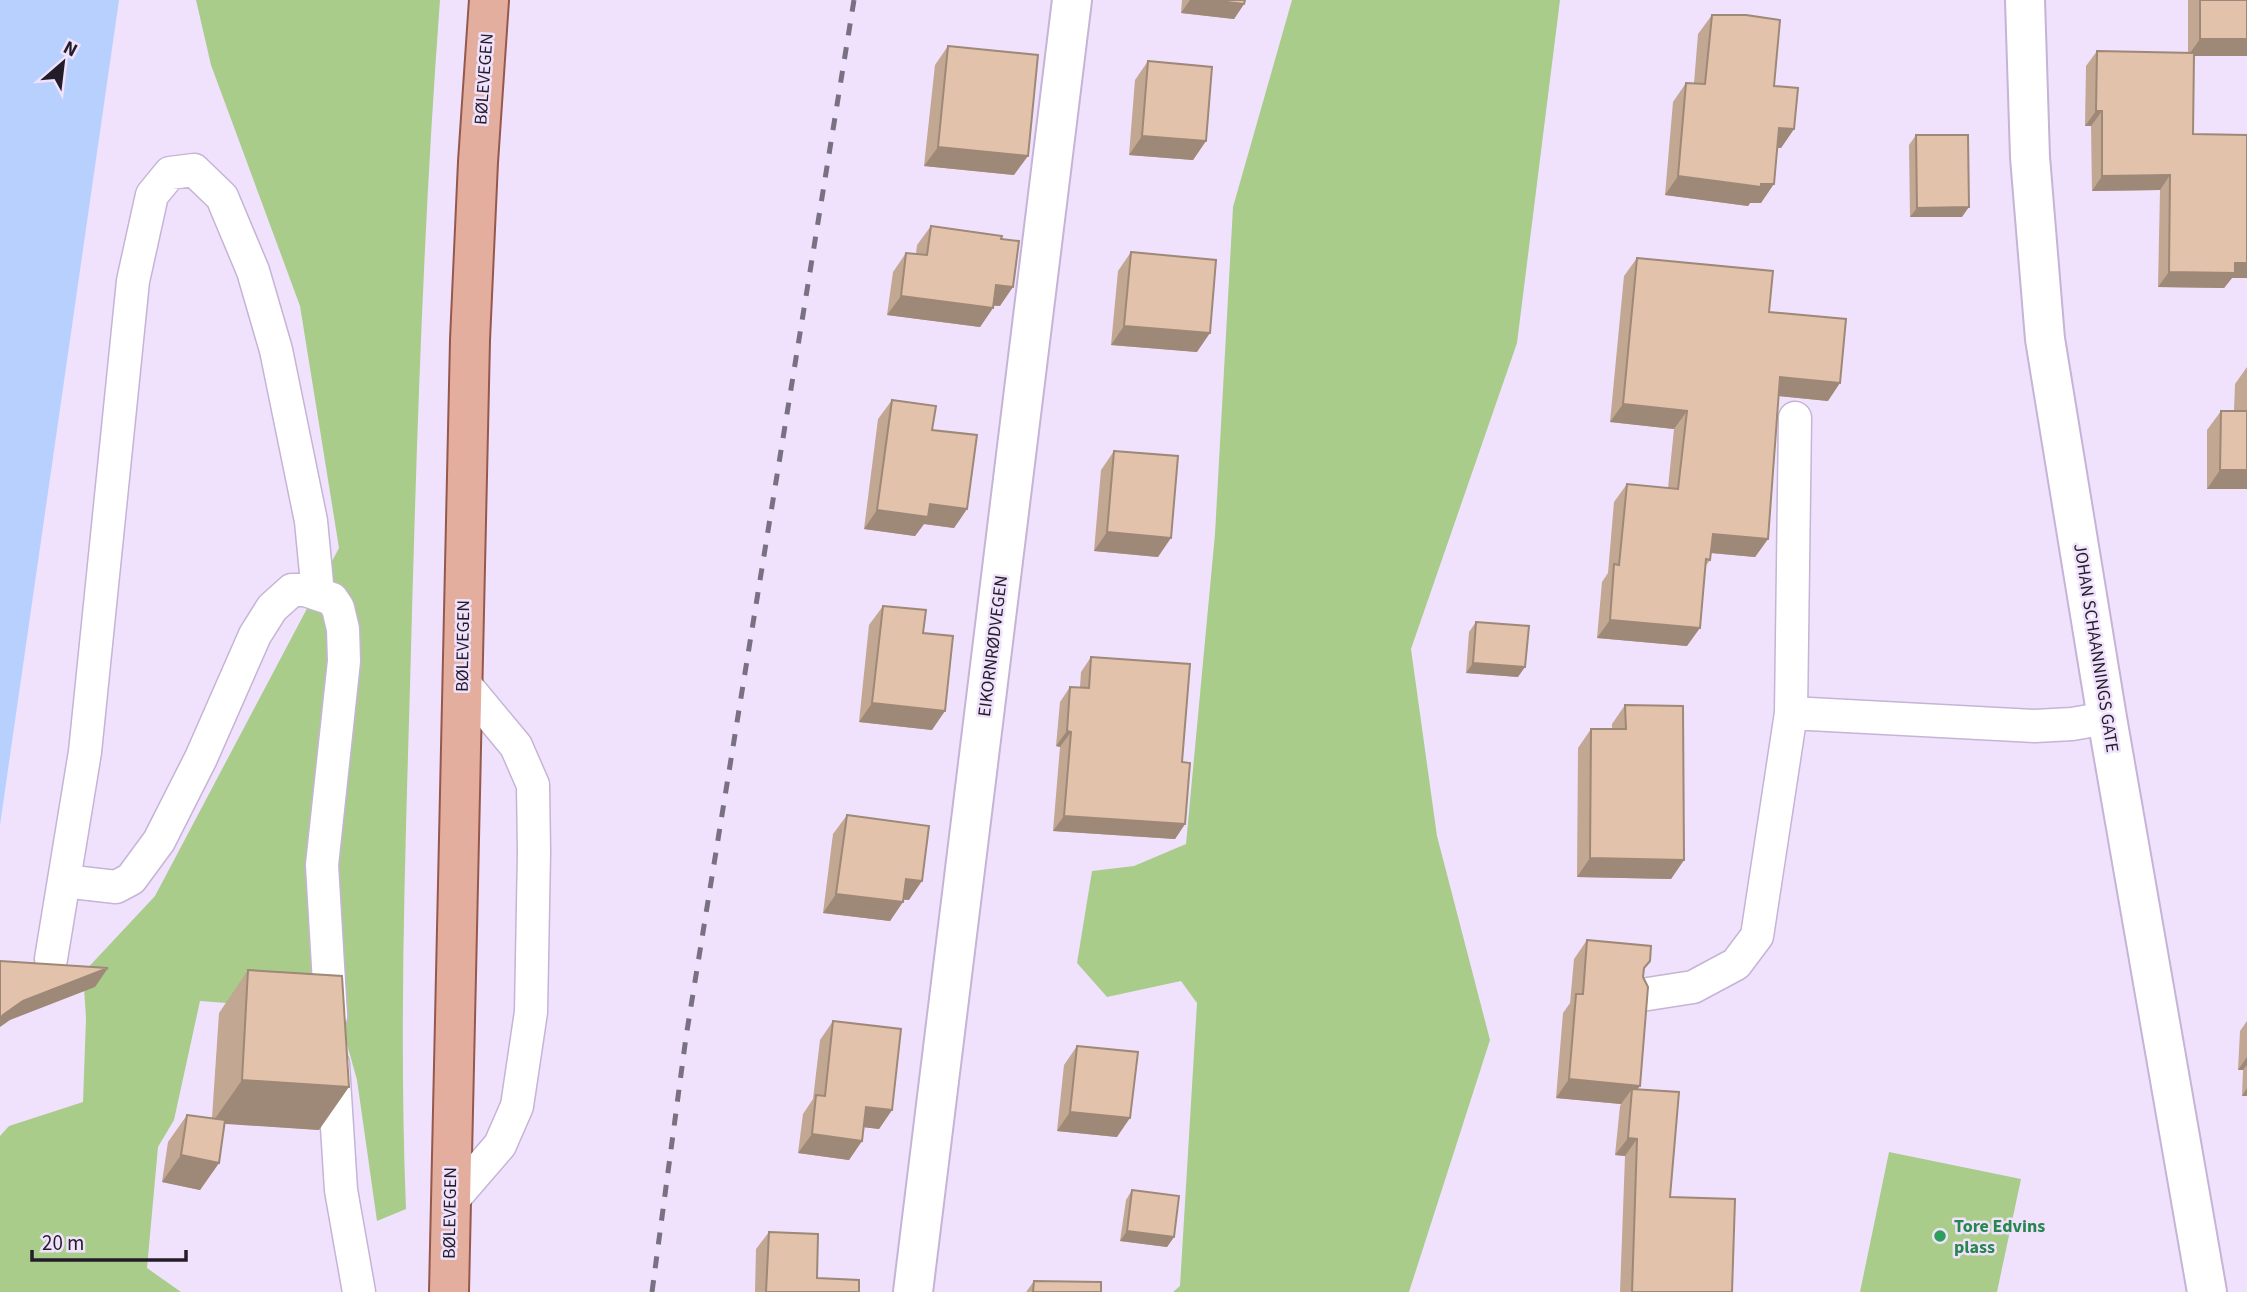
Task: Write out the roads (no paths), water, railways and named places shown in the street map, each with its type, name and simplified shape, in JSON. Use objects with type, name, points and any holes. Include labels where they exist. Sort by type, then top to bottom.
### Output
[{"type":"main road","name":"BØLEVEGEN","points":[[449,1292],[470,340],[489,0]]},
{"type":"street","name":"EIKORNRØDVEGEN","points":[[913,1292],[1072,0]]},
{"type":"street","name":"JOHAN SCHAANNINGS GATE","points":[[2025,0],[2030,157],[2045,339],[2107,718],[2207,1292]]},
{"type":"lane","points":[[51,959],[85,752],[132,281],[152,195],[170,173],[194,170],[222,197],[253,271],[276,350],[309,508],[318,594]]},
{"type":"lane","points":[[1648,994],[1693,987],[1736,964],[1757,936],[1791,713],[1795,418]]},
{"type":"lane","points":[[64,881],[116,887],[131,879],[159,841],[201,758],[256,635],[272,608],[292,590],[305,590],[332,599],[338,608],[343,629],[344,661],[322,865],[341,1191],[359,1292]]},
{"type":"lane","points":[[450,1203],[500,1145],[513,1116],[517,1106],[531,1012],[533,785],[516,746],[462,681]]},
{"type":"lane","points":[[1791,713],[2035,726],[2107,718]]},
{"type":"water","points":[[0,0],[119,0],[0,825]]},
{"type":"railway","points":[[652,1292],[686,1037],[854,0]]},
{"type":"place","name":"Tore Edvins plass","points":[[1940,1236]]}]
